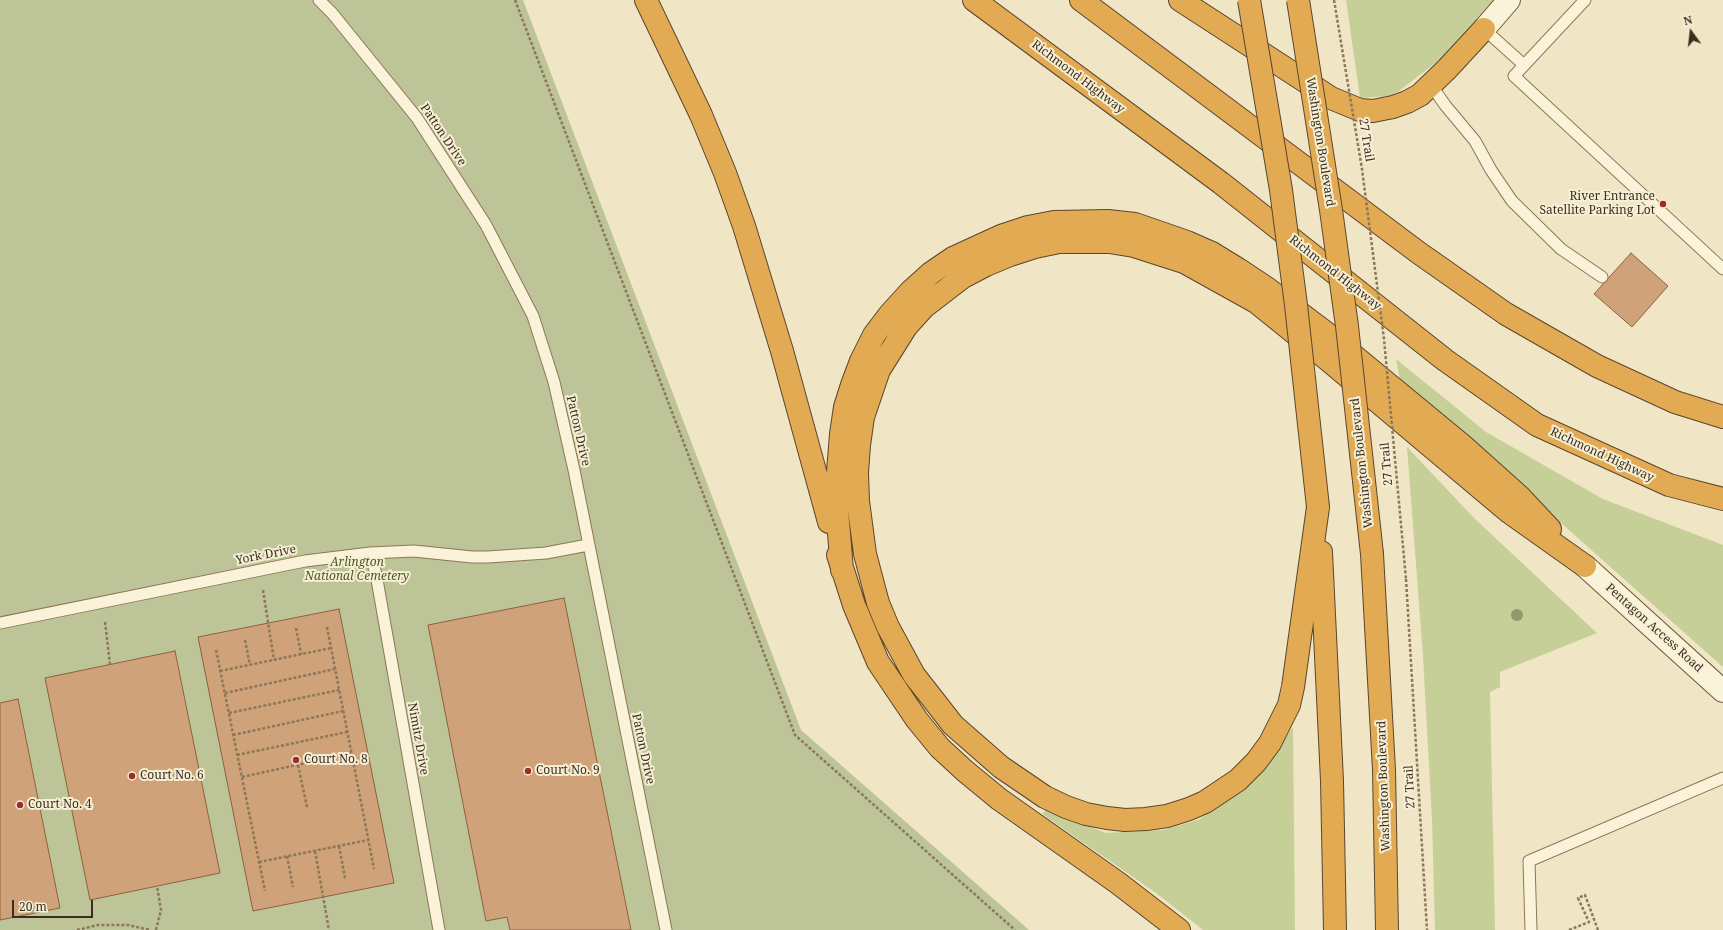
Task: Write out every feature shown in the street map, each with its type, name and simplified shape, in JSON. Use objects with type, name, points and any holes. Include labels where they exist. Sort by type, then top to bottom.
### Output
[{"type":"highway","points":[[646,0],[700,115],[744,226],[782,351],[842,570],[854,605],[878,662],[917,720],[940,748],[965,771],[999,799],[1118,883],[1178,930]]},
{"type":"highway","name":"Richmond Highway","points":[[974,0],[1221,183],[1445,360],[1538,425],[1669,486],[1723,499]]},
{"type":"highway","points":[[1081,0],[1418,253],[1506,314],[1597,366],[1675,402],[1723,418]]},
{"type":"highway","points":[[1180,0],[1331,98],[1360,110],[1373,111],[1393,107],[1407,102],[1431,85],[1484,29]]},
{"type":"highway","points":[[1249,0],[1281,190],[1295,298],[1318,507],[1324,585],[1332,774],[1335,930]]},
{"type":"highway","name":"Washington Boulevard","points":[[1298,0],[1325,170],[1346,319],[1372,554],[1384,762],[1387,930]]},
{"type":"highway","points":[[842,570],[836,497],[841,434],[845,407],[852,385],[861,361],[874,335],[890,314],[910,292],[931,273],[953,258],[975,246],[1028,226],[1080,220],[1134,224],[1173,236],[1212,253],[1268,289],[1325,332],[1462,446],[1520,497],[1585,566]]},
{"type":"highway","points":[[1318,507],[1293,687],[1289,705],[1270,743],[1256,762],[1238,780],[1206,802],[1168,816],[1125,820],[1107,818],[1066,807],[1046,797],[1001,768],[953,725],[914,675],[885,621],[870,578],[865,554],[858,501],[859,445],[864,417],[880,370],[906,327],[924,307],[963,277],[1010,255],[1058,242],[1109,242],[1134,246],[1184,262],[1256,302],[1510,512],[1585,566]]},
{"type":"highway","points":[[1669,486],[1723,512]]},
{"type":"street","points":[[1484,29],[1509,0]]},
{"type":"street","name":"Pentagon Access Road","points":[[1585,566],[1723,691]]},
{"type":"lane","name":"Patton Drive","points":[[319,0],[332,13],[417,118],[486,225],[533,316],[554,382],[574,470],[666,930]]},
{"type":"lane","points":[[1584,0],[1514,76],[1723,269]]},
{"type":"lane","points":[[1484,29],[1524,65]]},
{"type":"lane","points":[[1431,85],[1475,142],[1491,170],[1512,201],[1561,249],[1602,277]]},
{"type":"lane","name":"York Drive","points":[[0,623],[306,561],[370,553],[414,551],[472,557],[488,557],[546,553],[588,545]]},
{"type":"lane","name":"Nimitz Drive","points":[[370,553],[376,574],[439,930]]},
{"type":"lane","points":[[1531,930],[1529,861],[1723,778]]},
{"type":"path","points":[[515,0],[795,735],[1015,930]]},
{"type":"path","name":"27 Trail","points":[[1334,0],[1362,169],[1384,339],[1406,579],[1427,930]]},
{"type":"path","points":[[1348,93],[1373,111]]},
{"type":"path","points":[[260,570],[274,660]]},
{"type":"path","points":[[102,602],[110,664]]},
{"type":"path","points":[[327,627],[374,869]]},
{"type":"path","points":[[296,628],[301,654]]},
{"type":"path","points":[[245,640],[250,665]]},
{"type":"path","points":[[220,671],[331,648]]},
{"type":"path","points":[[216,650],[266,891]]},
{"type":"path","points":[[224,693],[335,669]]},
{"type":"path","points":[[228,713],[339,690]]},
{"type":"path","points":[[233,734],[343,711]]},
{"type":"path","points":[[237,754],[347,732]]},
{"type":"path","points":[[242,777],[351,753]]},
{"type":"path","points":[[298,765],[307,807]]},
{"type":"path","points":[[259,862],[368,840]]},
{"type":"path","points":[[339,846],[345,878]]},
{"type":"path","points":[[316,851],[329,930]]},
{"type":"path","points":[[287,856],[293,887]]},
{"type":"path","points":[[156,930],[161,910],[157,886]]},
{"type":"path","points":[[1569,930],[1589,922],[1578,898],[1585,895],[1598,930]]},
{"type":"path","points":[[77,930],[98,925],[128,925],[150,930]]},
{"type":"green space","name":"Arlington National Cemetery","points":[[0,0],[523,0],[801,730],[1029,930],[0,930]]},
{"type":"green space","points":[[1346,0],[1496,0],[1451,51],[1399,91],[1389,96],[1360,98]]},
{"type":"green space","points":[[1396,359],[1486,432],[1603,499],[1723,545],[1723,667],[1400,380]]},
{"type":"green space","points":[[1407,447],[1474,518],[1597,633],[1500,672],[1500,687],[1490,692],[1495,930],[1435,930],[1432,819],[1423,656]]},
{"type":"green space","points":[[1293,727],[1295,930],[1203,930],[1156,893],[1042,814],[1047,809],[1106,833],[1163,830],[1198,820],[1232,797],[1264,768]]},
{"type":"building","points":[[1631,253],[1668,286],[1632,327],[1594,294]]},
{"type":"building","name":"Court No. 9","points":[[564,598],[631,930],[510,930],[507,917],[486,921],[428,625]]},
{"type":"building","name":"Court No. 8","points":[[339,609],[394,883],[253,911],[198,637]]},
{"type":"building","name":"Court No. 6","points":[[175,651],[220,873],[90,900],[45,678]]},
{"type":"building","name":"Court No. 4","points":[[18,699],[60,908],[0,920],[0,703]]},
{"type":"place","name":"River Entrance Satellite Parking Lot","points":[[1663,204]]},
{"type":"place","name":"Court No. 8","points":[[296,760]]},
{"type":"place","name":"Court No. 9","points":[[528,771]]},
{"type":"place","name":"Court No. 6","points":[[132,776]]},
{"type":"place","name":"Court No. 4","points":[[20,805]]}]
